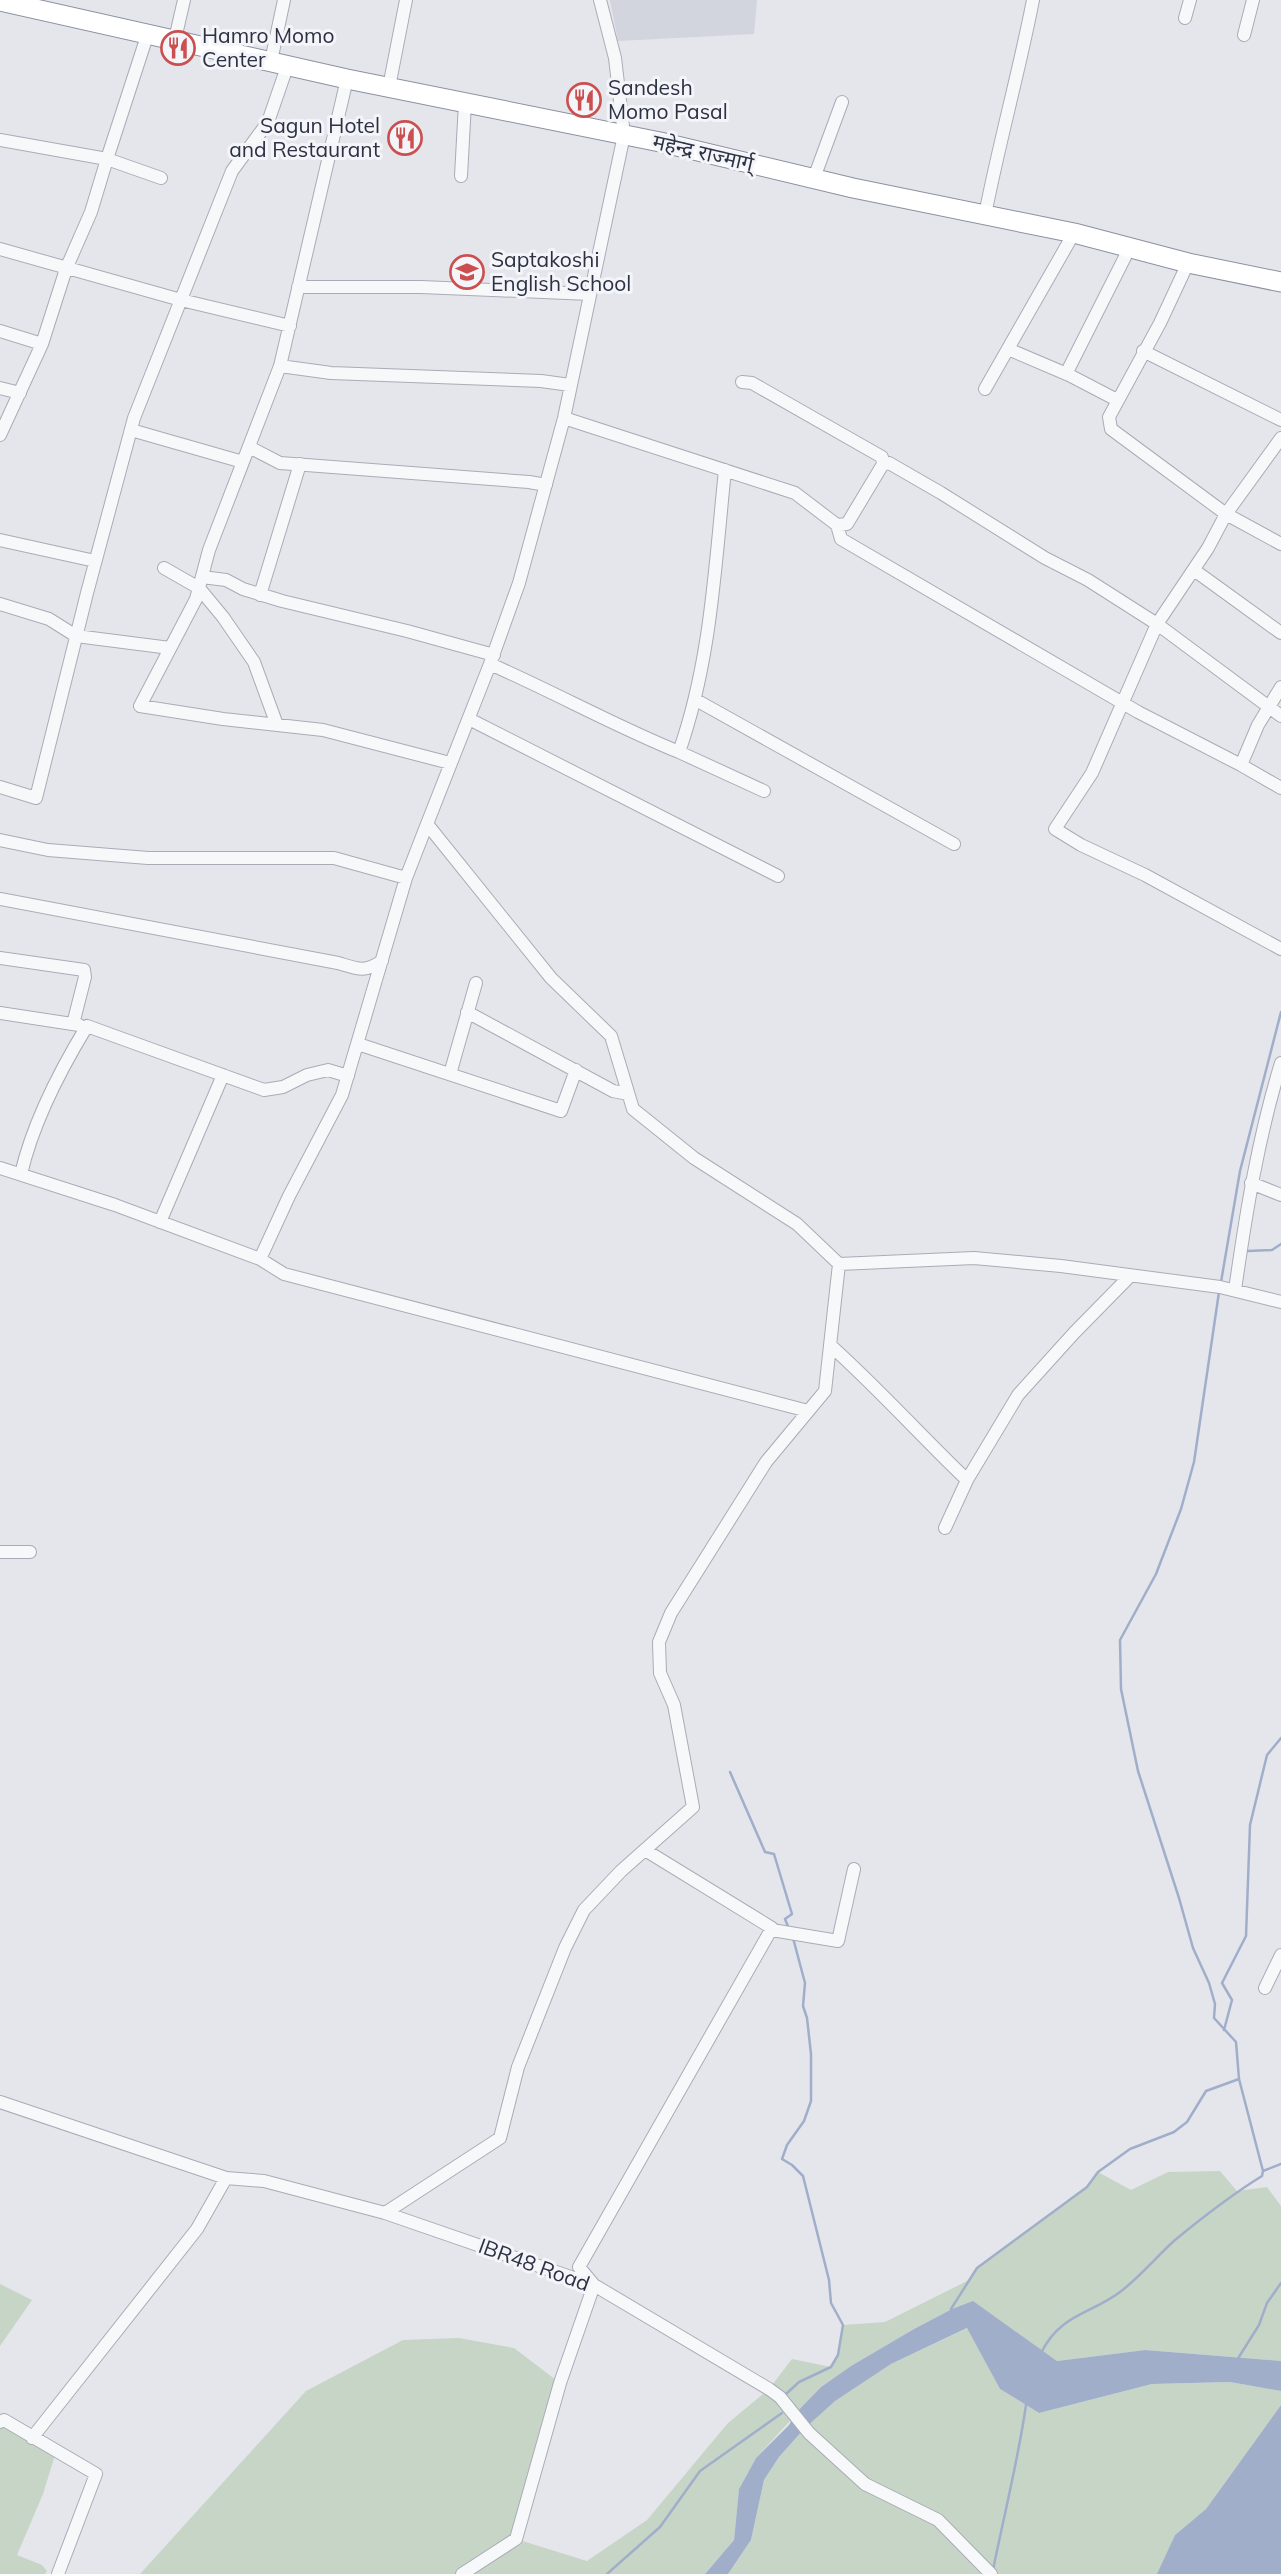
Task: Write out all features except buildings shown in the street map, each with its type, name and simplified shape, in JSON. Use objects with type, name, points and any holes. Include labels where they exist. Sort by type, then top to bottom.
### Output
[{"type":"highway","name":"महेन्द्र राज्मार्ग्","points":[[0,1],[22,3],[347,79],[624,135],[1074,233],[1188,263],[1281,282]]},
{"type":"street","points":[[175,39],[184,0]]},
{"type":"street","points":[[0,787],[37,798],[95,561],[131,430],[161,346],[232,171],[268,122],[279,63],[284,0]]},
{"type":"street","points":[[260,1259],[289,1196],[342,1095],[406,878],[492,659],[519,583],[546,485],[564,418],[624,135],[615,58],[600,0]]},
{"type":"street","points":[[985,215],[997,155],[1016,86],[1033,0]]},
{"type":"street","points":[[1185,18],[1190,0]]},
{"type":"street","points":[[1244,35],[1253,0]]},
{"type":"street","points":[[389,87],[403,1]]},
{"type":"street","points":[[0,435],[42,344],[66,269],[91,212],[148,33]]},
{"type":"street","points":[[347,79],[280,366],[209,551],[196,599],[140,706],[323,730],[450,763]]},
{"type":"street","points":[[814,178],[842,102]]},
{"type":"street","points":[[461,176],[464,103]]},
{"type":"street","points":[[0,140],[107,159],[161,178]]},
{"type":"street","points":[[985,389],[1074,233]]},
{"type":"street","points":[[1066,374],[1130,247]]},
{"type":"street","points":[[0,249],[181,300],[290,326]]},
{"type":"street","points":[[1188,263],[1160,323],[1109,417],[1111,429],[1226,514],[1281,544]]},
{"type":"street","points":[[298,287],[421,287],[590,294]]},
{"type":"street","points":[[0,331],[42,344]]},
{"type":"street","points":[[1008,349],[1118,400]]},
{"type":"street","points":[[1143,351],[1281,420]]},
{"type":"street","points":[[280,366],[331,373],[541,381],[570,385]]},
{"type":"street","points":[[742,382],[752,383],[882,457],[883,464],[847,524],[837,526]]},
{"type":"street","points":[[0,388],[20,393]]},
{"type":"street","points":[[564,418],[795,493],[837,526],[841,539],[1123,703],[1281,788]]},
{"type":"street","points":[[131,430],[243,462]]},
{"type":"street","points":[[1281,438],[1226,514],[1194,570],[1157,624],[1092,773],[1055,829],[1281,948]]},
{"type":"street","points":[[249,447],[280,463],[546,485]]},
{"type":"street","points":[[883,464],[889,463],[1045,558],[1088,580],[1157,624],[1281,716]]},
{"type":"street","points":[[260,594],[300,464]]},
{"type":"street","points":[[679,752],[696,700],[716,572],[725,470]]},
{"type":"street","points":[[0,540],[95,561]]},
{"type":"street","points":[[164,568],[201,582],[226,580],[243,589],[322,612],[407,631],[492,659],[596,716],[764,791]]},
{"type":"street","points":[[1194,570],[1281,634]]},
{"type":"street","points":[[201,582],[254,662],[277,725]]},
{"type":"street","points":[[0,604],[48,620],[76,636],[170,648]]},
{"type":"street","points":[[1241,765],[1258,725],[1281,687]]},
{"type":"street","points":[[696,700],[954,844]]},
{"type":"street","points":[[469,719],[778,876]]},
{"type":"street","points":[[427,824],[551,978],[611,1036],[633,1109],[694,1158],[797,1224],[839,1264],[974,1258],[1061,1266],[1235,1290],[1281,1302]]},
{"type":"street","points":[[0,840],[48,850],[148,858],[334,858],[406,878]]},
{"type":"street","points":[[0,899],[338,963],[359,970],[370,969],[382,961]]},
{"type":"street","points":[[0,958],[84,970],[85,977],[73,1024]]},
{"type":"street","points":[[450,1074],[476,983]]},
{"type":"street","points":[[467,1012],[613,1091],[628,1094]]},
{"type":"street","points":[[0,1013],[87,1026],[264,1090],[283,1087],[307,1075],[328,1070],[348,1076]]},
{"type":"street","points":[[21,1174],[26,1153],[41,1116],[68,1057],[87,1026]]},
{"type":"street","points":[[358,1044],[561,1111],[576,1070]]},
{"type":"street","points":[[1235,1290],[1251,1183],[1267,1109],[1281,1063]]},
{"type":"street","points":[[160,1222],[223,1075]]},
{"type":"street","points":[[0,1168],[160,1222],[260,1259],[284,1273],[808,1411]]},
{"type":"street","points":[[1251,1183],[1281,1195]]},
{"type":"street","points":[[385,2213],[500,2138],[518,2067],[565,1948],[584,1910],[598,1893],[693,1807],[674,1705],[660,1672],[659,1642],[671,1613],[766,1462],[825,1391],[839,1264]]},
{"type":"street","points":[[945,1528],[967,1480],[1018,1395],[1130,1276]]},
{"type":"street","points":[[830,1345],[880,1390],[919,1434],[967,1480]]},
{"type":"street","points":[[0,1552],[30,1552]]},
{"type":"street","points":[[645,1850],[772,1930],[838,1941],[854,1869]]},
{"type":"street","points":[[462,2574],[516,2539],[560,2383],[594,2285],[579,2267],[772,1930]]},
{"type":"street","points":[[1265,1987],[1281,1955]]},
{"type":"street","name":"IBR48 Road","points":[[0,2102],[226,2178],[264,2181],[385,2213],[594,2285],[769,2389],[806,2429],[865,2484],[938,2520],[991,2574]]},
{"type":"street","points":[[32,2438],[197,2229],[226,2178]]},
{"type":"street","points":[[0,2421],[4,2420],[96,2474],[58,2574]]},
{"type":"shaded area","points":[[610,0],[757,0],[754,34],[618,41]]},
{"type":"green space","points":[[1220,2171],[1237,2191],[1267,2187],[1281,2206],[1281,2361],[1145,2350],[1057,2361],[973,2302],[952,2309],[914,2329],[821,2387],[756,2458],[739,2489],[734,2540],[705,2574],[140,2574],[306,2391],[403,2340],[459,2338],[514,2348],[560,2383],[516,2539],[587,2561],[647,2520],[728,2423],[769,2389],[792,2359],[831,2367],[838,2355],[843,2325],[885,2322],[969,2280],[977,2268],[1087,2187],[1098,2172],[1131,2190],[1168,2172]]},
{"type":"green space","points":[[0,2284],[32,2300],[0,2346]]},
{"type":"green space","points":[[968,2328],[1000,2389],[1039,2413],[1152,2384],[1230,2382],[1281,2391],[1281,2405],[1206,2509],[1175,2535],[1158,2574],[728,2574],[751,2540],[764,2480],[779,2457],[804,2429],[834,2401],[891,2364]]},
{"type":"green space","points":[[0,2422],[56,2452],[43,2494],[17,2555],[42,2565],[47,2571],[45,2574],[0,2574]]},
{"type":"water","points":[[973,2301],[1057,2361],[1145,2350],[1281,2361],[1281,2391],[1230,2382],[1152,2384],[1039,2413],[1000,2389],[967,2328],[891,2364],[835,2401],[804,2429],[779,2457],[764,2480],[751,2540],[728,2574],[705,2574],[734,2540],[739,2489],[756,2458],[821,2387],[914,2329]]},
{"type":"water","points":[[1281,2405],[1281,2574],[1157,2574],[1175,2535],[1206,2509]]},
{"type":"waterway","points":[[1221,1282],[1240,1171],[1281,1012]]},
{"type":"waterway","points":[[1247,1251],[1272,1250],[1281,1244]]},
{"type":"waterway","points":[[1041,2353],[1057,2330],[1120,2292],[1175,2240],[1217,2206],[1262,2176],[1263,2171],[1239,2079],[1236,2042],[1214,2018],[1215,2004],[1209,1983],[1193,1948],[1138,1771],[1121,1689],[1120,1640],[1156,1574],[1181,1509],[1194,1462],[1219,1292]]},
{"type":"waterway","points":[[1224,2030],[1232,2000],[1222,1983],[1246,1936],[1250,1825],[1267,1755],[1281,1738]]},
{"type":"waterway","points":[[730,1772],[765,1852],[774,1854],[792,1914],[785,1919],[789,1929]]},
{"type":"waterway","points":[[786,2394],[799,2382],[831,2367],[838,2355],[843,2325],[831,2303],[829,2280],[803,2176],[782,2159],[787,2145],[804,2121],[811,2101],[811,2054],[803,2006],[805,1983],[793,1938]]},
{"type":"waterway","points":[[951,2309],[977,2268],[1087,2187],[1098,2172],[1130,2149],[1174,2132],[1187,2122],[1206,2091],[1239,2079]]},
{"type":"waterway","points":[[1263,2171],[1281,2164]]},
{"type":"waterway","points":[[1237,2360],[1259,2325],[1267,2303],[1281,2283]]},
{"type":"waterway","points":[[993,2570],[1026,2405]]},
{"type":"waterway","points":[[607,2574],[660,2527],[700,2471],[782,2413]]},
{"type":"place","name":"Hamro Momo Center","points":[[178,48]]},
{"type":"place","name":"Sandesh Momo Pasal","points":[[584,100]]},
{"type":"place","name":"Sagun Hotel and Restaurant","points":[[405,138]]},
{"type":"place","name":"Saptakoshi English School","points":[[467,272]]}]
